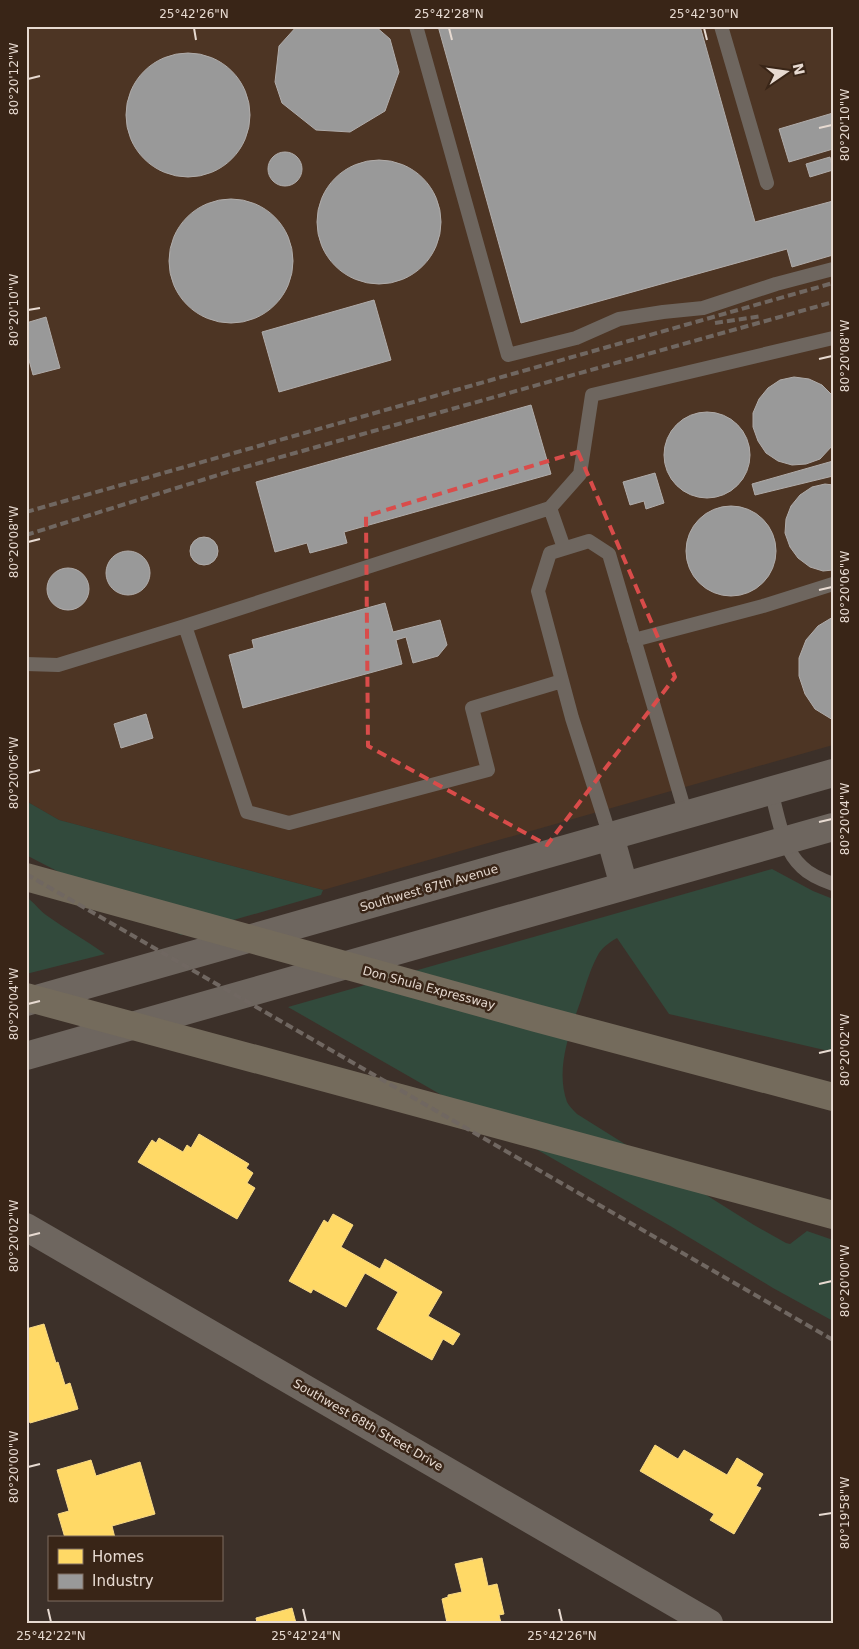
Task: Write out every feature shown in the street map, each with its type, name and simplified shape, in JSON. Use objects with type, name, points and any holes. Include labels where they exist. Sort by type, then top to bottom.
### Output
[{"type":"highway","name":"Don Shula Expressway","points":[[26,877],[833,1097]]},
{"type":"highway","points":[[26,997],[825,1212]]},
{"type":"main road","name":"Southwest 87th Avenue","points":[[26,1002],[833,774]]},
{"type":"main road","points":[[26,1056],[833,827]]},
{"type":"main road","points":[[610,836],[624,886]]},
{"type":"main road","name":"Southwest 68th Street Drive","points":[[26,1228],[709,1623]]},
{"type":"lane","points":[[416,26],[508,355],[576,338],[619,319],[703,308],[833,268]]},
{"type":"lane","points":[[721,26],[767,183]]},
{"type":"lane","points":[[26,664],[58,665],[550,508],[580,474],[592,395],[833,338]]},
{"type":"lane","points":[[550,508],[564,548]]},
{"type":"lane","points":[[610,836],[572,718],[538,591],[550,553],[589,541],[609,554],[686,815]]},
{"type":"lane","points":[[634,640],[763,606],[833,584]]},
{"type":"lane","points":[[185,626],[247,812],[289,823],[488,770],[472,708],[562,681]]},
{"type":"lane","points":[[771,791],[786,840],[794,858],[803,868],[833,884]]},
{"type":"highlighted area","points":[[578,452],[675,677],[547,845],[368,746],[366,516]]},
{"type":"shaded area","points":[[26,26],[833,26],[833,745],[323,890],[59,820],[26,801]]},
{"type":"green space","points":[[26,801],[59,820],[323,890],[321,895],[181,935],[26,855]]},
{"type":"green space","points":[[772,869],[813,891],[833,899],[833,1052],[669,1014],[617,938],[607,944],[599,953],[572,1024],[563,1063],[564,1089],[567,1102],[577,1114],[786,1243],[790,1244],[807,1231],[833,1240],[833,1321],[288,1007]]},
{"type":"green space","points":[[26,897],[46,915],[105,954],[26,974]]},
{"type":"building: Homes","points":[[199,1134],[249,1164],[246,1168],[253,1173],[247,1183],[255,1188],[237,1219],[138,1162],[152,1140],[156,1143],[159,1138],[183,1152],[187,1145],[191,1148]]},
{"type":"building: Homes","points":[[333,1214],[353,1225],[341,1247],[380,1269],[385,1259],[442,1292],[428,1316],[460,1334],[453,1345],[443,1339],[432,1360],[377,1329],[398,1292],[365,1273],[346,1307],[313,1289],[311,1293],[289,1281],[324,1220],[328,1223]]},
{"type":"building: Homes","points":[[44,1324],[56,1363],[58,1362],[65,1385],[70,1383],[78,1409],[30,1423],[26,1413],[26,1329]]},
{"type":"building: Homes","points":[[655,1445],[678,1459],[684,1450],[727,1475],[737,1458],[763,1474],[756,1486],[761,1488],[734,1534],[710,1520],[714,1514],[640,1471]]},
{"type":"building: Homes","points":[[91,1460],[96,1476],[140,1462],[155,1514],[112,1526],[114,1536],[64,1536],[58,1514],[69,1511],[57,1470]]},
{"type":"building: Homes","points":[[482,1558],[488,1586],[497,1584],[504,1614],[499,1615],[501,1623],[447,1623],[442,1599],[448,1597],[448,1595],[462,1592],[455,1564]]},
{"type":"building: Homes","points":[[292,1608],[296,1623],[257,1623],[256,1618]]},
{"type":"building: Industry","points":[[297,26],[375,26],[390,39],[399,72],[385,111],[350,132],[316,130],[282,103],[275,82],[279,46]]},
{"type":"building: Industry","points":[[438,26],[700,26],[755,222],[833,201],[833,255],[792,267],[787,249],[521,323]]},
{"type":"building: Industry","points":[[188,53],[212,58],[232,71],[245,91],[250,115],[245,139],[232,159],[212,172],[188,177],[164,172],[144,159],[131,139],[126,115],[131,91],[144,71],[164,58]]},
{"type":"building: Industry","points":[[833,113],[833,149],[789,162],[779,129]]},
{"type":"building: Industry","points":[[285,152],[292,153],[297,157],[301,162],[301,176],[297,181],[292,185],[285,186],[278,185],[273,181],[269,176],[268,169],[269,162],[273,157],[278,153]]},
{"type":"building: Industry","points":[[830,157],[833,170],[810,177],[806,164]]},
{"type":"building: Industry","points":[[379,160],[403,164],[423,178],[437,198],[441,222],[437,246],[423,266],[403,280],[379,284],[355,280],[335,266],[321,246],[317,222],[321,198],[335,178],[355,164]]},
{"type":"building: Industry","points":[[231,199],[255,203],[275,217],[289,237],[293,261],[289,285],[275,305],[255,319],[231,323],[207,319],[187,305],[173,285],[169,261],[173,237],[187,217],[207,203]]},
{"type":"building: Industry","points":[[374,300],[391,360],[279,392],[262,332]]},
{"type":"building: Industry","points":[[46,317],[60,368],[33,375],[26,349],[26,323]]},
{"type":"building: Industry","points":[[794,377],[809,379],[822,385],[833,396],[833,445],[820,459],[806,464],[792,465],[778,461],[766,453],[758,441],[753,427],[753,413],[759,399],[768,388],[780,380]]},
{"type":"building: Industry","points":[[531,405],[551,474],[344,532],[347,543],[310,553],[307,543],[275,552],[256,482]]},
{"type":"building: Industry","points":[[707,412],[723,416],[737,425],[746,439],[750,455],[746,471],[737,485],[723,494],[707,498],[691,494],[677,485],[668,471],[664,455],[668,439],[677,425],[691,416]]},
{"type":"building: Industry","points":[[833,461],[833,476],[755,495],[752,484]]},
{"type":"building: Industry","points":[[655,473],[664,503],[646,509],[644,501],[630,505],[623,482]]},
{"type":"building: Industry","points":[[825,484],[833,485],[833,570],[823,571],[810,567],[798,558],[790,547],[785,533],[786,519],[791,506],[800,495],[812,487]]},
{"type":"building: Industry","points":[[731,506],[748,510],[763,519],[772,534],[776,551],[772,568],[763,583],[748,592],[731,596],[714,592],[699,583],[690,568],[686,551],[690,534],[699,519],[714,510]]},
{"type":"building: Industry","points":[[204,537],[214,541],[218,551],[214,561],[204,565],[194,561],[190,551],[194,541]]},
{"type":"building: Industry","points":[[124,551],[132,551],[144,557],[150,573],[144,589],[132,595],[124,595],[112,589],[106,577],[106,569],[112,557]]},
{"type":"building: Industry","points":[[68,568],[83,574],[89,589],[83,604],[68,610],[53,604],[47,589],[53,574]]},
{"type":"building: Industry","points":[[385,603],[393,632],[440,620],[447,645],[438,656],[413,663],[406,637],[396,640],[402,664],[243,708],[229,655],[254,648],[252,640]]},
{"type":"building: Industry","points":[[833,617],[833,720],[815,709],[805,694],[799,676],[799,658],[806,640],[818,626]]},
{"type":"building: Industry","points":[[146,714],[153,738],[121,748],[114,724]]},
{"type":"railway","points":[[26,512],[833,283]]},
{"type":"railway","points":[[26,535],[231,471],[833,302]]},
{"type":"railway","points":[[715,323],[762,316]]},
{"type":"railway","points":[[26,874],[833,1340]]}]
